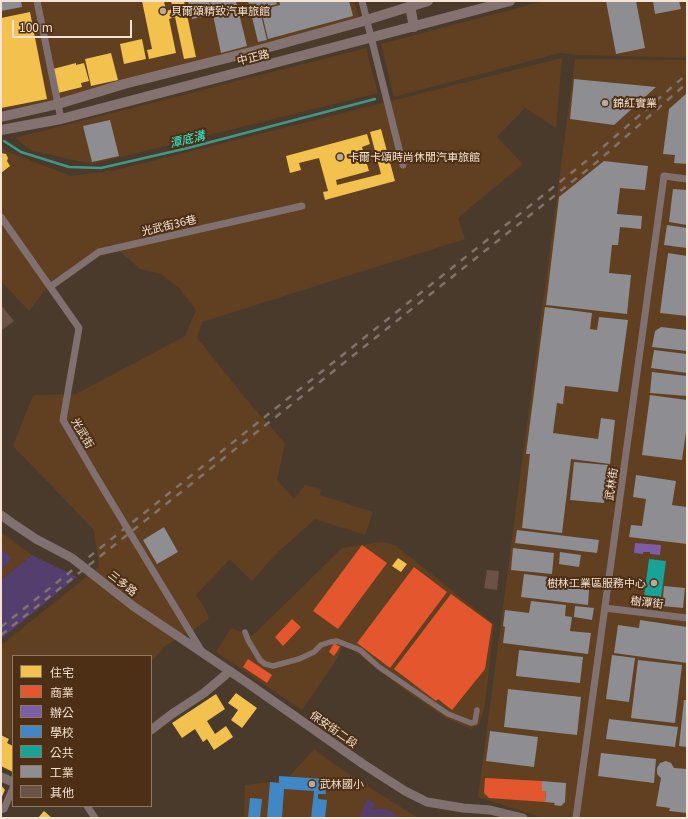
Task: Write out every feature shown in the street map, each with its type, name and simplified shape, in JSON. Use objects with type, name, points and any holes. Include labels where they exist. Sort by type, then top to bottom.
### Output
[{"type":"main road","name":"中正路","points":[[1,117],[58,104],[124,84],[262,49],[367,20],[428,1]]},
{"type":"main road","name":"中正路","points":[[1,130],[61,119],[510,1]]},
{"type":"main road","points":[[410,6],[414,27]]},
{"type":"street","points":[[37,1],[61,119]]},
{"type":"street","points":[[362,1],[403,165]]},
{"type":"street","name":"武林街","points":[[576,818],[664,176],[687,179]]},
{"type":"street","name":"光武街36巷","points":[[50,287],[99,252],[302,206]]},
{"type":"street","name":"光武街","points":[[1,217],[79,328],[63,420],[203,654]]},
{"type":"street","name":"三多路","points":[[1,515],[36,539],[72,558],[132,606],[230,671]]},
{"type":"street","name":"樹潭街","points":[[605,608],[687,618]]},
{"type":"street","points":[[245,632],[260,660],[265,664],[273,666],[299,659],[314,652],[321,645],[337,641],[360,650],[384,671],[448,714],[471,724],[475,722],[477,710]]},
{"type":"street","points":[[152,729],[204,693],[230,671]]},
{"type":"street","name":"保安街二段","points":[[230,671],[363,764],[421,800],[448,806],[490,810],[523,818]]},
{"type":"street","points":[[1,777],[12,782]]},
{"type":"street","points":[[1,810],[4,809],[12,790]]},
{"type":"street","points":[[88,807],[95,818]]},
{"type":"shaded area","points":[[1,1],[354,1],[360,20],[66,98],[1,110]]},
{"type":"shaded area","points":[[544,1],[687,1],[687,58],[580,55],[560,53],[394,97],[381,44]]},
{"type":"shaded area","points":[[366,48],[378,93],[93,164],[32,151],[15,138]]},
{"type":"shaded area","points":[[562,58],[556,128],[525,108],[497,137],[523,164],[458,218],[465,239],[202,322],[197,338],[251,405],[285,443],[277,480],[294,499],[305,485],[321,489],[320,495],[373,512],[365,535],[315,519],[276,554],[252,581],[230,559],[196,595],[206,610],[209,619],[165,646],[152,661],[152,655],[12,655],[12,739],[1,734],[1,645],[99,567],[94,530],[13,446],[33,395],[76,394],[185,336],[196,310],[179,288],[161,274],[140,269],[111,244],[52,281],[29,311],[1,281],[1,145],[6,151],[71,176],[116,170]]},
{"type":"shaded area","points":[[575,59],[687,60],[687,818],[544,818],[478,797]]},
{"type":"shaded area","points":[[1,532],[32,555],[1,580]]},
{"type":"shaded area","points":[[382,542],[395,545],[494,624],[485,705],[479,725],[471,729],[446,718],[406,691],[350,648],[343,646],[335,662],[302,710],[216,652],[231,628],[252,636],[342,548]]},
{"type":"shaded area","points":[[1,549],[12,558],[1,571]]},
{"type":"shaded area","points":[[32,555],[77,577],[1,639],[1,580]]},
{"type":"shaded area","name":"武林國小","points":[[314,749],[347,773],[418,818],[244,818],[245,785],[286,780]]},
{"type":"shaded area","points":[[367,799],[375,803],[372,810],[377,808],[385,809],[393,812],[399,818],[359,818]]},
{"type":"building: 住宅","points":[[142,1],[164,1],[166,11],[173,9],[171,1],[184,1],[196,57],[184,59],[175,17],[169,19],[176,53],[149,59],[147,50],[152,49]]},
{"type":"building: 住宅","points":[[30,12],[47,99],[1,108],[1,18]]},
{"type":"building: 住宅","points":[[142,39],[146,59],[124,64],[120,44]]},
{"type":"building: 住宅","points":[[111,53],[118,80],[91,86],[85,59]]},
{"type":"building: 住宅","points":[[76,63],[76,65],[84,63],[89,81],[81,83],[82,87],[58,93],[53,69]]},
{"type":"building: 住宅","points":[[381,129],[395,181],[325,200],[323,192],[328,191],[319,158],[299,163],[301,170],[290,173],[286,156],[367,134],[370,144],[362,147],[369,171],[336,180],[337,185],[381,174],[370,132]]},
{"type":"building: 住宅","points":[[1,153],[6,154],[8,158],[7,161],[10,166],[1,173]]},
{"type":"building: 住宅","points":[[398,558],[407,564],[401,572],[392,566]]},
{"type":"building: 住宅","points":[[236,693],[257,708],[242,728],[231,720],[238,710],[228,703]]},
{"type":"building: 住宅","points":[[216,694],[225,709],[207,721],[215,734],[226,726],[233,737],[214,750],[207,739],[203,742],[195,729],[182,738],[172,723]]},
{"type":"building: 住宅","points":[[1,735],[9,739],[7,743],[12,746],[12,772],[1,766]]},
{"type":"building: 住宅","points":[[1,785],[5,790],[1,799]]},
{"type":"building: 住宅","points":[[44,811],[52,818],[38,818]]},
{"type":"building: 商業","points":[[362,545],[387,563],[338,629],[313,611]]},
{"type":"building: 商業","points":[[414,567],[447,592],[390,668],[357,643]]},
{"type":"building: 商業","points":[[451,594],[492,624],[485,669],[452,710],[438,699],[436,701],[394,669]]},
{"type":"building: 商業","points":[[292,619],[301,627],[283,646],[275,637]]},
{"type":"building: 商業","points":[[334,643],[340,647],[334,656],[329,652]]},
{"type":"building: 商業","points":[[248,659],[272,675],[267,683],[243,667]]},
{"type":"building: 商業","points":[[485,778],[542,781],[542,791],[546,791],[545,802],[489,798],[484,793]]},
{"type":"building: 辦公","points":[[635,543],[661,545],[660,555],[650,554],[650,552],[643,552],[643,554],[634,553]]},
{"type":"building: 學校","points":[[279,776],[325,779],[326,794],[318,794],[318,799],[327,800],[325,818],[311,818],[314,791],[284,789],[282,818],[267,818],[270,782],[279,783]]},
{"type":"building: 學校","points":[[250,798],[262,799],[260,818],[248,818]]},
{"type":"building: 公共","name":"樹林工業區服務中心","points":[[649,559],[666,561],[660,606],[643,604]]},
{"type":"building: 工業","points":[[1,1],[21,1],[22,7],[1,11]]},
{"type":"building: 工業","points":[[188,1],[209,1],[212,15],[192,19]]},
{"type":"building: 工業","points":[[210,1],[236,1],[247,46],[221,53]]},
{"type":"building: 工業","points":[[248,1],[276,1],[277,4],[251,11]]},
{"type":"building: 工業","points":[[279,1],[349,1],[353,16],[268,39],[261,10],[280,5]]},
{"type":"building: 工業","points":[[606,1],[636,1],[645,48],[616,54]]},
{"type":"building: 工業","points":[[653,1],[679,1],[681,9],[655,14]]},
{"type":"building: 工業","points":[[260,11],[267,40],[258,42],[251,13]]},
{"type":"building: 工業","name":"錦紅實業","points":[[574,79],[656,87],[614,125],[570,119]]},
{"type":"building: 工業","points":[[687,93],[687,164],[674,163],[675,155],[663,154],[669,109]]},
{"type":"building: 工業","points":[[110,120],[119,156],[92,162],[83,126]]},
{"type":"building: 工業","points":[[604,161],[648,166],[645,190],[620,188],[617,214],[642,216],[641,229],[620,227],[618,245],[612,245],[609,273],[631,275],[627,314],[546,305],[559,197]]},
{"type":"building: 工業","points":[[673,189],[687,190],[687,225],[669,222]]},
{"type":"building: 工業","points":[[667,225],[687,228],[687,248],[664,245]]},
{"type":"building: 工業","points":[[668,253],[687,256],[687,316],[660,313]]},
{"type":"building: 工業","points":[[545,307],[592,313],[590,329],[597,330],[599,317],[628,320],[618,392],[565,386],[563,404],[557,403],[553,433],[598,439],[601,418],[615,420],[610,464],[571,459],[562,533],[522,528],[530,454],[526,454]]},
{"type":"building: 工業","points":[[661,327],[687,330],[687,351],[652,347],[655,331]]},
{"type":"building: 工業","points":[[654,350],[687,354],[687,373],[651,368]]},
{"type":"building: 工業","points":[[652,372],[687,376],[687,396],[650,393]]},
{"type":"building: 工業","points":[[650,395],[687,400],[687,425],[682,460],[642,455]]},
{"type":"building: 工業","points":[[574,462],[608,465],[604,503],[570,500]]},
{"type":"building: 工業","points":[[636,475],[676,481],[672,505],[687,507],[687,544],[629,537],[631,525],[642,526],[646,499],[633,497]]},
{"type":"building: 工業","points":[[164,527],[178,552],[157,564],[143,540]]},
{"type":"building: 工業","points":[[517,530],[599,540],[597,553],[515,543]]},
{"type":"building: 工業","points":[[513,548],[554,553],[552,574],[511,570]]},
{"type":"building: 工業","points":[[560,552],[581,555],[579,567],[559,564]]},
{"type":"building: 工業","points":[[524,574],[575,580],[574,588],[589,590],[588,605],[521,597]]},
{"type":"building: 工業","points":[[664,586],[685,588],[683,608],[662,606]]},
{"type":"building: 工業","points":[[531,601],[566,605],[565,616],[572,617],[570,631],[591,633],[588,654],[503,643],[505,610],[529,613]]},
{"type":"building: 工業","points":[[575,606],[594,608],[592,620],[574,617]]},
{"type":"building: 工業","points":[[640,620],[687,627],[687,663],[614,653],[618,625],[639,628]]},
{"type":"building: 工業","points":[[519,650],[583,657],[580,683],[516,676]]},
{"type":"building: 工業","points":[[612,655],[635,658],[629,702],[606,699]]},
{"type":"building: 工業","points":[[638,660],[682,665],[675,723],[631,718]]},
{"type":"building: 工業","points":[[508,689],[581,697],[577,735],[504,727]]},
{"type":"building: 工業","points":[[684,700],[687,700],[687,747],[679,746]]},
{"type":"building: 工業","points":[[609,719],[678,727],[675,747],[606,739]]},
{"type":"building: 工業","points":[[490,731],[538,737],[534,767],[486,761]]},
{"type":"building: 工業","points":[[601,753],[656,759],[654,783],[598,776]]},
{"type":"building: 工業","points":[[666,761],[671,763],[674,768],[687,769],[687,813],[669,811],[670,808],[656,806],[661,778],[657,774],[657,768],[660,763]]},
{"type":"building: 工業","points":[[542,781],[566,783],[565,802],[561,806],[554,805],[555,803],[545,802],[546,791],[542,791]]},
{"type":"building: 其他","points":[[1,305],[14,321],[2,330],[1,329]]},
{"type":"building: 其他","points":[[487,570],[499,571],[497,590],[484,588]]},
{"type":"waterway","name":"潭底溝","points":[[4,141],[21,152],[69,167],[101,168],[188,148],[375,99]]},
{"type":"railway","points":[[1,627],[595,154],[687,74]]},
{"type":"railway","points":[[1,635],[597,162],[687,83]]},
{"type":"place","name":"貝爾頌精致汽車旅館","points":[[163,11]]},
{"type":"place","name":"錦紅實業","points":[[605,103]]},
{"type":"place","name":"卡爾卡頌時尚休閒汽車旅館","points":[[340,157]]},
{"type":"place","name":"樹林工業區服務中心","points":[[654,583]]},
{"type":"place","name":"武林國小","points":[[312,784]]}]
